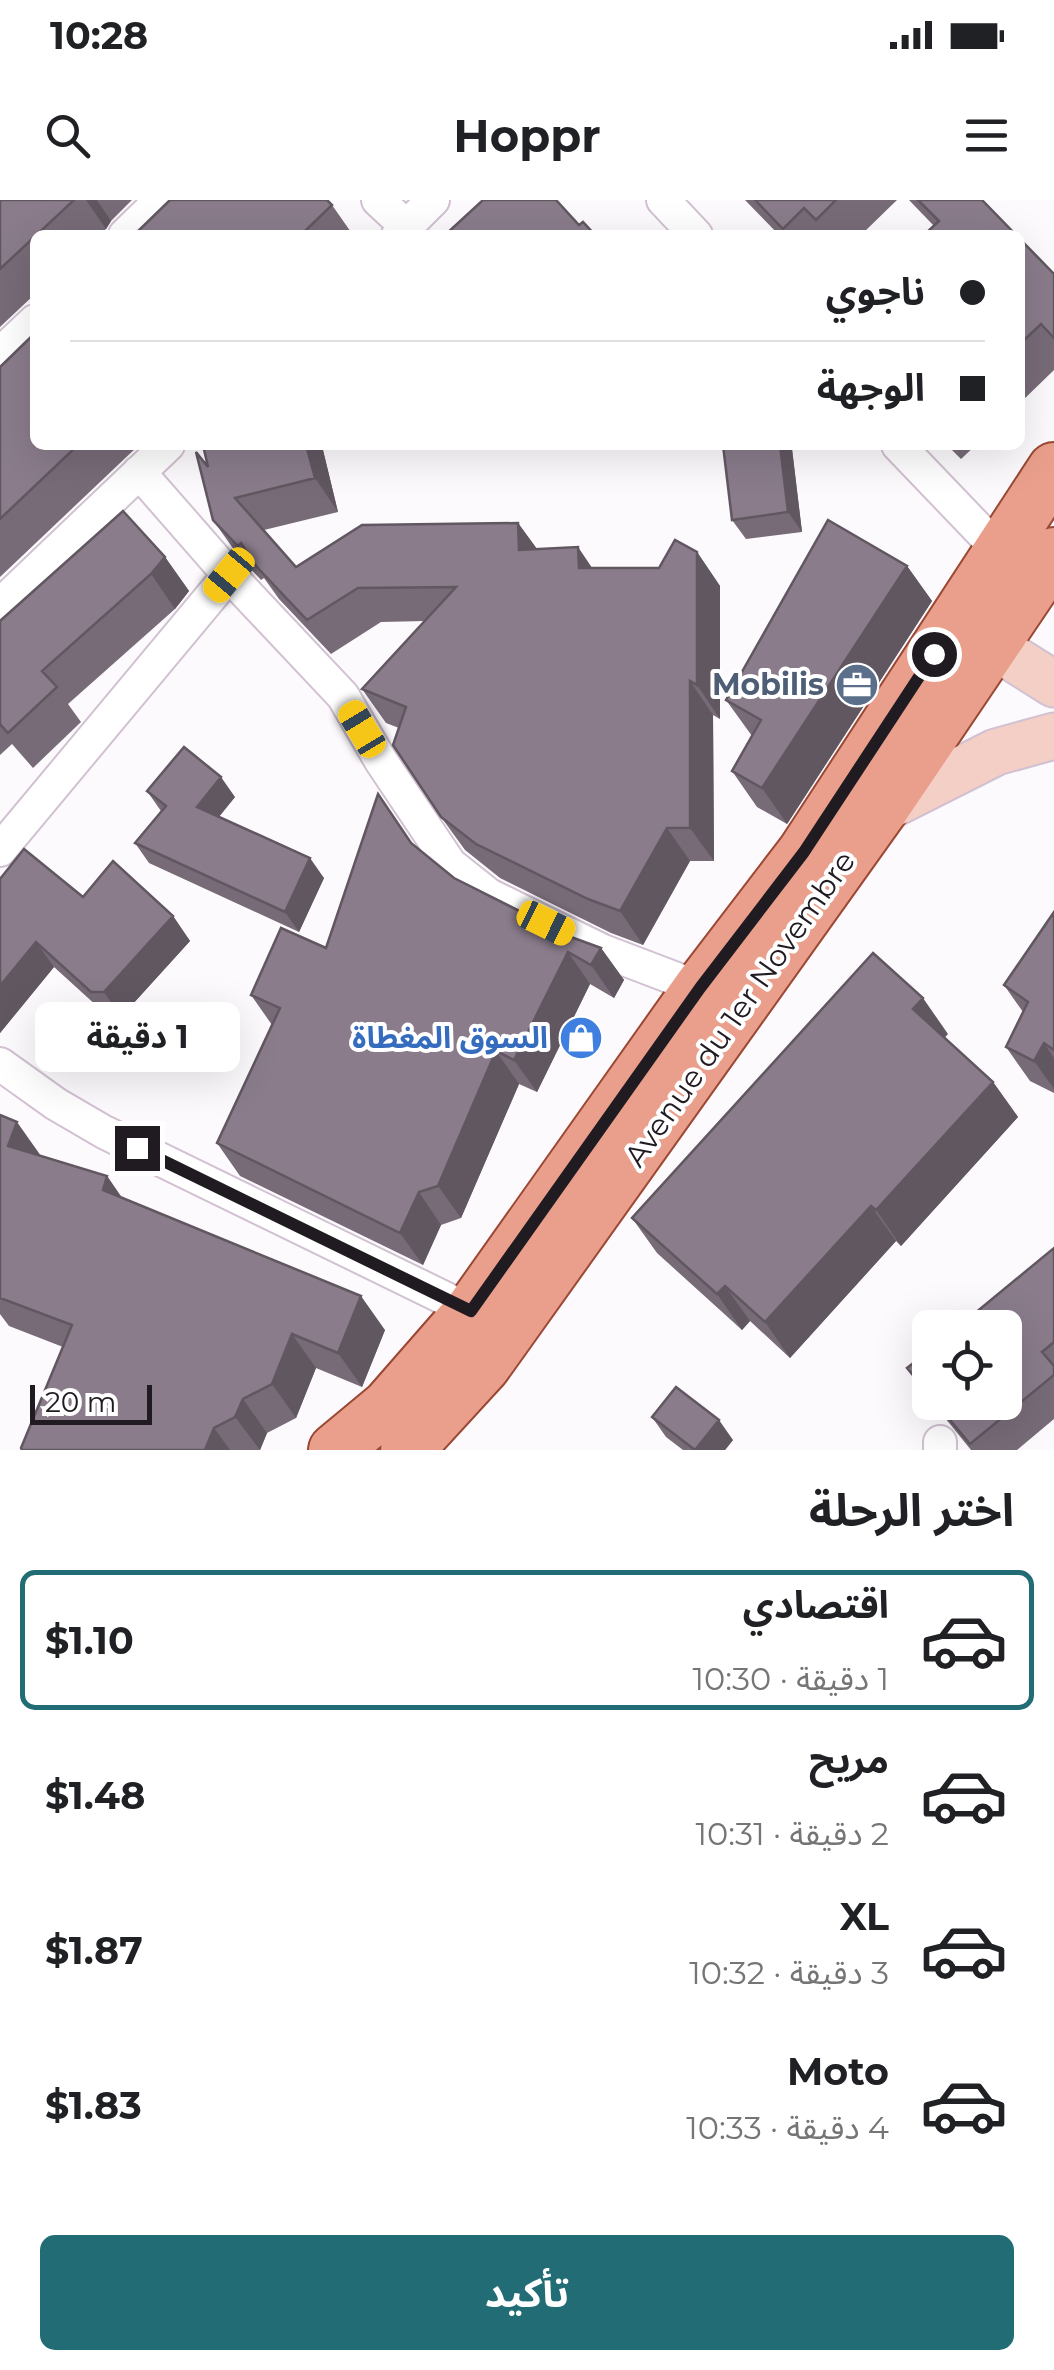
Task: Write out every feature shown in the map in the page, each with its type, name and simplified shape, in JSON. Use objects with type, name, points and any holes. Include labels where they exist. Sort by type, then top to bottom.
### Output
[{"type":"main road","name":"Avenue du 1er Novembre","points":[[336,1450],[388,1406],[471,1311],[700,988],[804,852],[973,634],[1036,573],[1054,469]]},
{"type":"main road","name":"Avenue du 1er Novembre","points":[[406,1450],[484,1366],[881,810],[973,634]]},
{"type":"main road","points":[[973,634],[1054,684]]},
{"type":"main road","points":[[881,810],[996,752],[1054,736]]},
{"type":"street","points":[[130,230],[161,200]]},
{"type":"street","points":[[378,200],[401,230]]},
{"type":"street","points":[[403,230],[433,200]]},
{"type":"street","points":[[662,200],[691,230]]},
{"type":"street","points":[[0,354],[30,326]]},
{"type":"street","points":[[0,605],[163,450]]},
{"type":"street","points":[[903,450],[1036,573]]},
{"type":"street","points":[[139,472],[343,696],[390,776],[450,864],[490,895],[603,951],[700,988]]},
{"type":"street","points":[[0,850],[229,575]]},
{"type":"street","points":[[0,1064],[104,1132],[471,1311]]},
{"type":"building","points":[[0,200],[74,200],[42,230],[30,230],[30,241],[0,269]]},
{"type":"building","points":[[170,200],[327,200],[332,205],[306,230],[139,230]]},
{"type":"building","points":[[483,200],[556,200],[579,225],[583,222],[590,230],[450,230]]},
{"type":"building","points":[[755,200],[836,200],[816,220],[804,208],[783,229]]},
{"type":"building","points":[[918,200],[982,200],[1011,230],[929,230],[939,221]]},
{"type":"building","points":[[1025,244],[1054,274],[1054,338],[1041,324],[1025,339]]},
{"type":"building","points":[[30,338],[30,450],[73,450],[0,519],[0,367]]},
{"type":"building","points":[[204,450],[307,450],[315,478],[235,498],[296,567],[362,525],[518,523],[519,550],[578,547],[579,568],[659,568],[675,540],[697,552],[697,685],[690,681],[690,828],[667,828],[620,911],[476,844],[441,817],[393,745],[406,707],[362,689],[456,587],[358,588],[307,620],[256,566],[241,543],[238,546],[213,520],[196,452],[208,467]]},
{"type":"building","points":[[724,450],[781,450],[788,512],[732,520]]},
{"type":"building","points":[[123,511],[165,557],[42,671],[57,687],[8,733],[0,724],[0,621]]},
{"type":"building","points":[[828,520],[907,566],[762,788],[732,771],[761,720],[726,700]]},
{"type":"building","points":[[184,747],[221,777],[197,807],[310,858],[285,912],[135,843],[166,806],[147,791]]},
{"type":"building","points":[[378,794],[411,843],[454,878],[601,948],[591,965],[568,952],[514,1060],[496,1051],[438,1186],[419,1192],[400,1233],[217,1143],[280,1008],[251,995],[281,928],[326,948]]},
{"type":"building","points":[[24,849],[83,897],[113,861],[173,916],[104,992],[91,992],[36,942],[0,986],[0,879]]},
{"type":"building","points":[[1054,912],[1054,1050],[1044,1043],[1034,1061],[1006,1047],[1028,1002],[1004,985]]},
{"type":"building","points":[[873,953],[923,998],[913,1009],[993,1082],[876,1210],[871,1206],[765,1322],[725,1286],[717,1294],[632,1218]]},
{"type":"building","points":[[173,1011],[180,1046],[141,1054],[134,1019]]},
{"type":"building","points":[[0,1115],[17,1122],[8,1146],[107,1176],[103,1190],[361,1296],[338,1353],[292,1334],[272,1384],[243,1399],[235,1417],[214,1428],[205,1450],[22,1450],[72,1325],[0,1298]]},
{"type":"building","points":[[1054,1248],[1054,1342],[1042,1352],[1054,1366],[1054,1375],[1022,1401],[1022,1310],[979,1310]]},
{"type":"building","points":[[676,1387],[719,1420],[695,1450],[652,1417]]},
{"type":"building","points":[[950,1420],[999,1420],[970,1444]]},
{"type":"place","name":"Mobilis","points":[[857,685]]},
{"type":"place","name":"السوق المغطاة","points":[[581,1038]]},
{"type":"route","points":[[137,1148],[471,1311],[700,988],[804,852],[934,654]]}]
